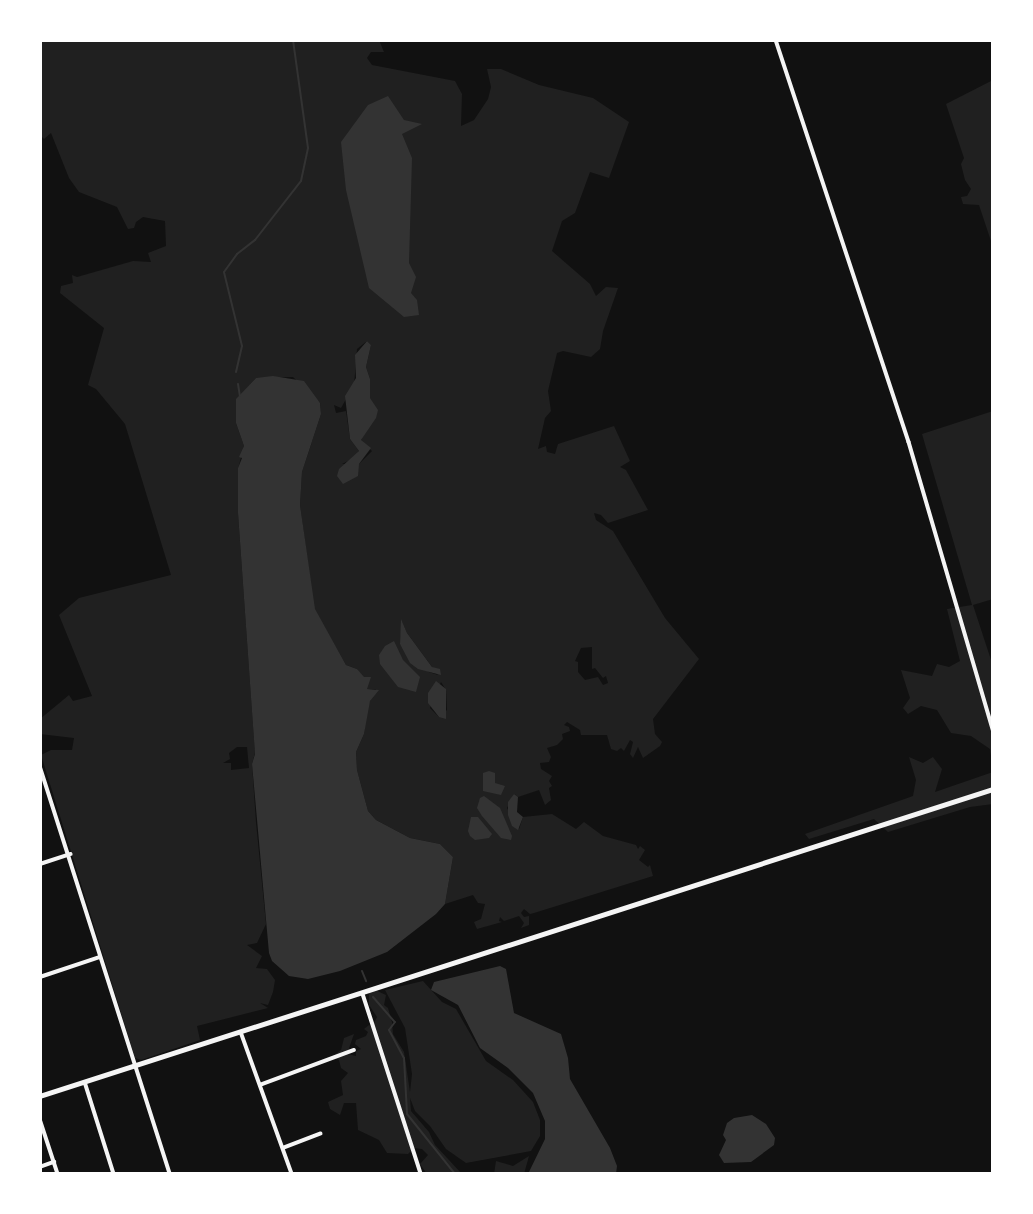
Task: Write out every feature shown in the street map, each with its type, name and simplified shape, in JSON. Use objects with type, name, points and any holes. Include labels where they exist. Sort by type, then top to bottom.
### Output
[{"type":"street","points":[[776,40],[909,442],[993,730]]},
{"type":"street","points":[[40,766],[170,1174]]},
{"type":"street","points":[[40,1096],[993,789]]},
{"type":"street","points":[[40,864],[70,854]]},
{"type":"street","points":[[40,977],[100,957]]},
{"type":"street","points":[[363,994],[421,1174]]},
{"type":"street","points":[[241,1030],[292,1174]]},
{"type":"street","points":[[260,1085],[354,1050]]},
{"type":"street","points":[[85,1082],[114,1174]]},
{"type":"street","points":[[40,1119],[58,1174]]},
{"type":"street","points":[[282,1148],[320,1134]]},
{"type":"street","points":[[40,1167],[54,1162]]},
{"type":"shaded area","points":[[40,40],[379,40],[384,52],[371,52],[367,58],[372,65],[455,81],[462,94],[461,126],[474,120],[488,99],[491,87],[487,69],[501,69],[539,85],[593,98],[629,122],[609,178],[590,172],[575,213],[562,221],[552,251],[590,284],[596,296],[606,287],[618,288],[603,331],[600,349],[591,357],[563,351],[557,353],[548,391],[551,411],[545,418],[538,449],[546,446],[547,452],[555,454],[558,444],[614,426],[630,461],[620,467],[626,470],[648,510],[608,523],[601,515],[594,513],[596,520],[613,531],[665,618],[699,659],[653,719],[655,734],[662,742],[660,746],[643,758],[638,747],[633,758],[630,754],[633,742],[630,740],[624,751],[621,748],[617,751],[611,749],[607,735],[581,735],[580,730],[567,722],[564,725],[569,727],[570,731],[562,734],[563,739],[557,745],[547,748],[551,757],[549,762],[540,763],[541,769],[552,776],[549,781],[552,786],[549,788],[551,800],[545,805],[539,790],[518,797],[514,794],[507,808],[519,829],[523,817],[552,814],[576,829],[584,822],[603,836],[636,845],[638,849],[640,846],[645,850],[639,860],[648,867],[650,865],[653,876],[534,913],[530,914],[524,909],[521,913],[524,917],[529,916],[529,925],[521,928],[524,923],[519,916],[504,921],[500,917],[499,921],[502,922],[477,929],[474,922],[481,919],[485,904],[478,903],[473,895],[445,904],[453,857],[440,844],[410,838],[376,820],[368,811],[357,770],[356,752],[364,734],[367,707],[376,689],[367,689],[357,669],[346,665],[314,609],[300,505],[302,472],[321,414],[320,403],[293,377],[256,378],[236,400],[236,423],[244,446],[238,469],[238,513],[255,753],[252,764],[266,924],[257,943],[247,945],[262,956],[256,968],[267,969],[275,980],[273,992],[268,1005],[260,1003],[268,1008],[197,1026],[200,1040],[141,1060],[135,1058],[41,755],[51,750],[72,750],[74,738],[40,734],[40,719],[69,695],[73,701],[92,696],[59,615],[79,598],[171,575],[125,424],[96,389],[88,385],[104,328],[60,293],[61,286],[73,283],[72,275],[77,277],[133,261],[151,262],[148,253],[166,246],[165,221],[143,217],[136,222],[134,228],[128,229],[117,207],[79,192],[69,178],[51,133],[44,139],[40,135]],"holes":[[[367,341],[371,345],[366,367],[370,379],[370,398],[361,441],[372,451],[359,464],[342,464],[354,458],[359,451],[350,439],[346,411],[336,413],[334,405],[341,408],[354,385],[357,349]],[[402,622],[438,675],[429,672],[400,644]],[[592,647],[592,669],[595,668],[603,678],[606,676],[608,683],[603,685],[598,677],[585,680],[578,672],[578,662],[575,661],[581,648]],[[441,682],[446,690],[447,710],[439,717],[430,708]],[[237,747],[247,747],[249,768],[231,770],[231,763],[223,763],[230,759],[229,753]]]},
{"type":"shaded area","points":[[993,80],[993,247],[979,205],[963,204],[961,197],[967,196],[971,189],[965,180],[961,164],[964,158],[946,104]]},
{"type":"shaded area","points":[[388,96],[404,120],[422,124],[402,134],[412,158],[409,263],[416,277],[411,293],[417,300],[419,315],[404,317],[369,288],[346,190],[341,142],[368,105]]},
{"type":"shaded area","points":[[367,341],[371,345],[366,367],[370,379],[370,398],[378,410],[376,418],[361,440],[371,448],[359,464],[358,476],[343,484],[337,476],[339,469],[359,451],[350,439],[345,396],[356,378],[355,355]]},
{"type":"shaded area","points":[[273,376],[304,381],[320,403],[321,414],[302,472],[300,505],[315,609],[346,665],[357,669],[364,677],[371,677],[367,689],[379,690],[370,701],[364,734],[356,752],[357,770],[368,811],[376,820],[410,838],[440,844],[453,857],[445,904],[436,914],[387,952],[340,971],[308,979],[289,976],[272,961],[269,953],[252,764],[255,754],[238,513],[238,468],[244,446],[236,423],[236,399],[256,378]]},
{"type":"shaded area","points":[[993,411],[993,599],[973,605],[993,666],[993,769],[990,749],[971,736],[951,733],[937,710],[921,706],[908,714],[903,708],[910,698],[901,670],[932,676],[937,664],[949,667],[960,661],[947,609],[972,605],[922,434]]},
{"type":"shaded area","points":[[401,619],[407,633],[432,667],[440,669],[441,675],[418,669],[410,663],[400,644]]},
{"type":"shaded area","points":[[394,641],[403,660],[420,677],[416,692],[398,687],[380,664],[379,655],[385,646]]},
{"type":"shaded area","points":[[436,681],[446,689],[446,719],[439,717],[428,703],[428,693]]},
{"type":"shaded area","points":[[909,757],[923,763],[933,757],[942,769],[935,792],[993,772],[993,804],[970,807],[888,832],[874,819],[809,839],[805,834],[913,796],[916,780]]},
{"type":"shaded area","points":[[483,773],[495,773],[495,783],[505,786],[501,795],[483,791]]},
{"type":"shaded area","points":[[514,794],[518,797],[517,812],[523,817],[518,830],[512,826],[508,815],[508,802]]},
{"type":"shaded area","points":[[484,796],[500,808],[512,836],[511,840],[501,838],[477,808],[480,798]]},
{"type":"shaded area","points":[[471,817],[478,817],[492,834],[489,838],[475,840],[470,836],[468,831]]},
{"type":"shaded area","points":[[500,966],[506,969],[514,1013],[561,1034],[568,1058],[570,1079],[610,1148],[617,1166],[616,1174],[528,1174],[545,1139],[545,1121],[533,1093],[508,1068],[480,1048],[458,1005],[431,990],[434,982]]},
{"type":"shaded area","points":[[423,981],[442,1002],[456,1009],[486,1061],[513,1080],[533,1102],[540,1120],[540,1136],[531,1151],[466,1163],[446,1149],[430,1126],[415,1111],[410,1098],[411,1111],[429,1132],[435,1145],[462,1174],[427,1174],[420,1164],[428,1155],[422,1149],[414,1148],[408,1154],[387,1153],[379,1140],[358,1130],[356,1103],[344,1103],[340,1115],[330,1109],[328,1102],[343,1095],[341,1081],[348,1073],[341,1068],[339,1060],[332,1057],[341,1050],[344,1038],[354,1034],[347,1054],[356,1056],[356,1051],[361,1049],[355,1044],[356,1040],[366,1036],[368,1032],[364,1029],[369,1025],[372,1027],[377,1017],[369,1005],[369,992],[375,990],[386,995],[384,1005],[388,1008],[393,1034],[404,1052],[410,1092],[412,1074],[405,1028],[385,990]]},
{"type":"shaded area","points":[[752,1115],[766,1124],[775,1138],[774,1145],[751,1162],[724,1163],[719,1155],[726,1140],[723,1135],[727,1123],[734,1118]]},
{"type":"shaded area","points":[[529,1156],[524,1174],[494,1174],[496,1161],[513,1166]]},
{"type":"waterway","points":[[236,372],[242,346],[224,272],[237,254],[255,240],[301,181],[308,148],[293,40]]},
{"type":"waterway","points":[[238,384],[240,396]]},
{"type":"waterway","points":[[362,971],[366,981]]},
{"type":"waterway","points":[[373,997],[395,1022],[389,1030],[404,1058],[407,1114],[455,1174]]}]
